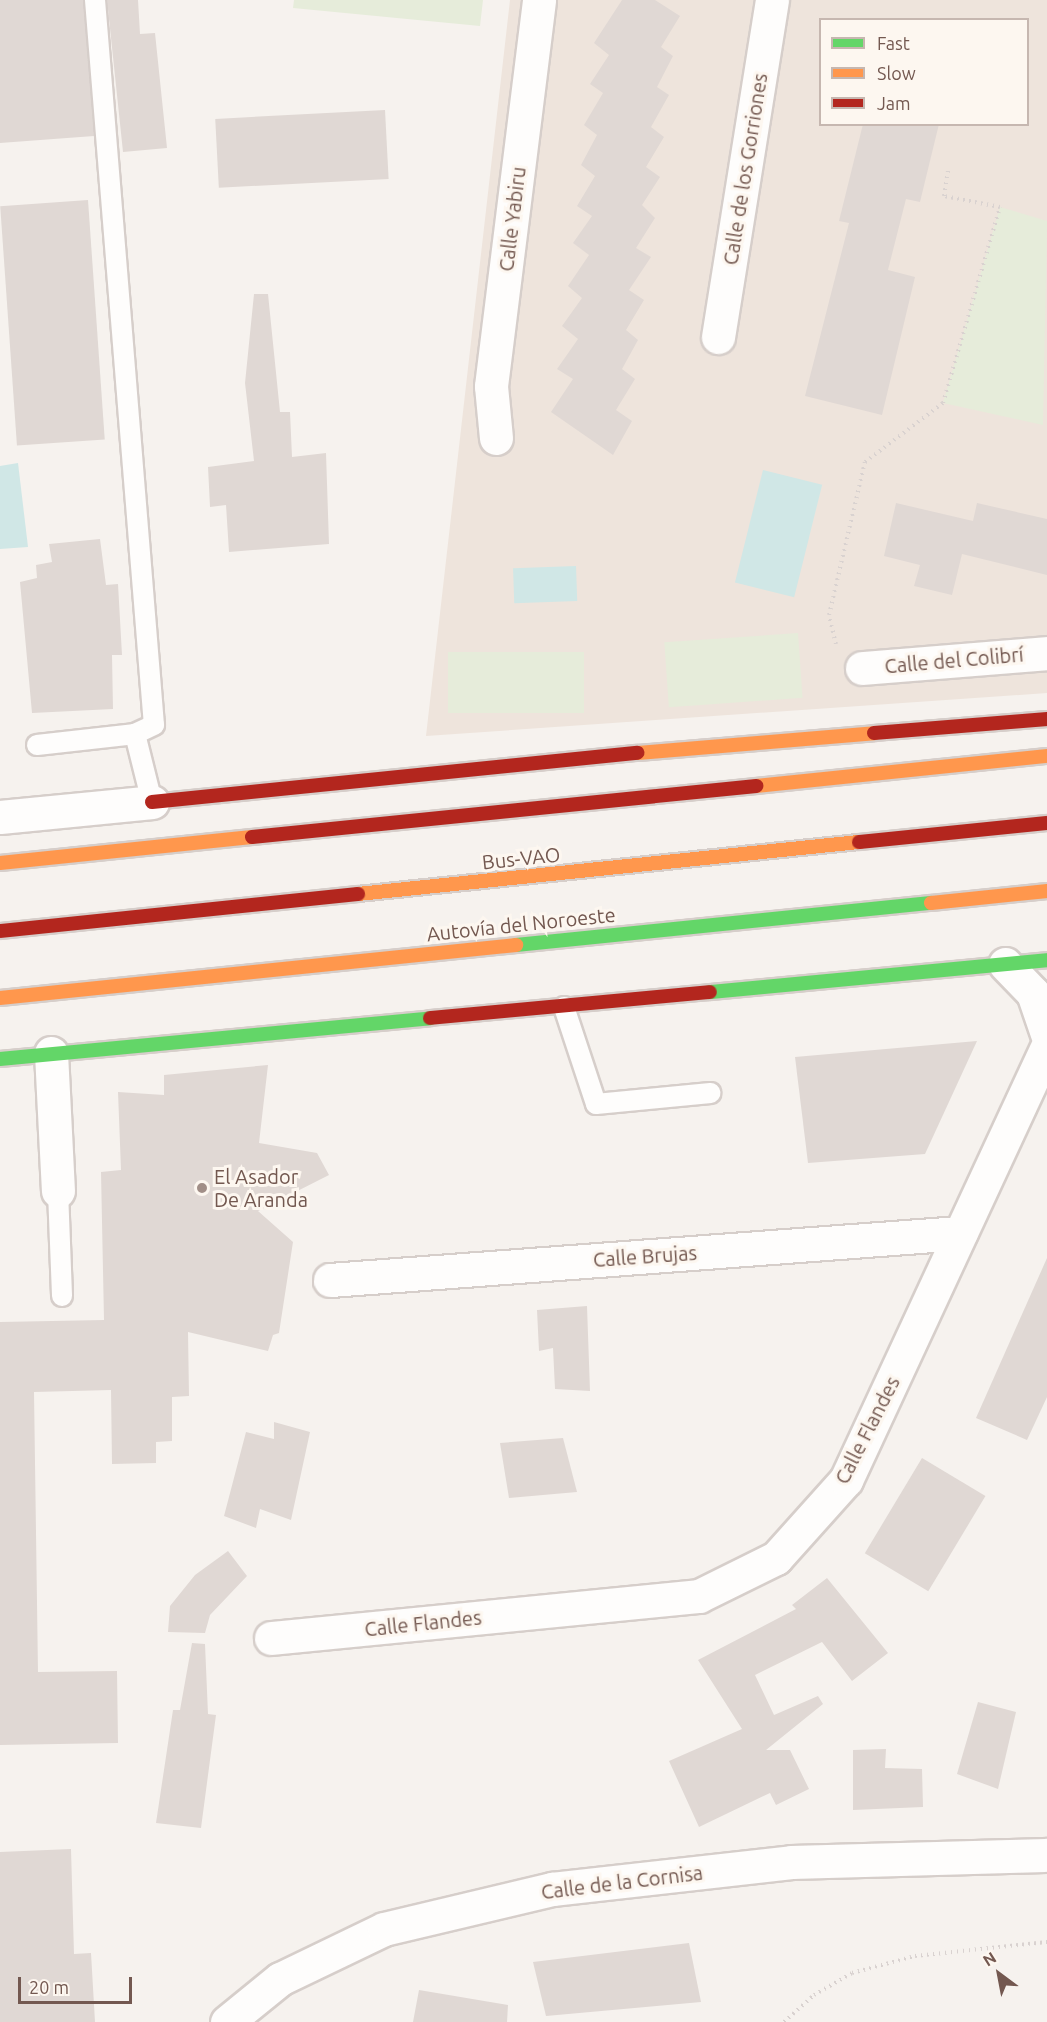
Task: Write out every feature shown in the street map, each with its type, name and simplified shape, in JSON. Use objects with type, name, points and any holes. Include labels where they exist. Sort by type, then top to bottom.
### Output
[{"type":"highway","points":[[152,802],[508,764],[1047,718]]},
{"type":"highway","points":[[0,863],[1047,756]]},
{"type":"highway","name":"Bus-VAO","points":[[0,931],[1047,823]]},
{"type":"highway","name":"Autovía del Noroeste","points":[[0,998],[1047,891]]},
{"type":"highway","points":[[0,1059],[1047,960]]},
{"type":"street","name":"Calle Yabiru","points":[[496,438],[491,386],[540,0]]},
{"type":"street","name":"Calle de los Gorriones","points":[[718,338],[772,0]]},
{"type":"street","name":"Calle del Colibrí","points":[[862,668],[1047,653]]},
{"type":"street","points":[[0,817],[152,802]]},
{"type":"street","points":[[1005,964],[1033,993],[1047,1034]]},
{"type":"street","name":"Calle Flandes","points":[[270,1638],[699,1596],[776,1558],[846,1480],[1047,1047]]},
{"type":"street","points":[[51,1053],[58,1191]]},
{"type":"street","name":"Calle Brujas","points":[[330,1280],[960,1233]]},
{"type":"street","name":"Calle de la Cornisa","points":[[227,2022],[280,1979],[384,1929],[552,1888],[791,1862],[1047,1855]]},
{"type":"lane","points":[[37,745],[135,734],[154,725],[95,0]]},
{"type":"lane","points":[[135,734],[152,802]]},
{"type":"lane","points":[[564,1007],[596,1104],[710,1093]]},
{"type":"lane","points":[[58,1191],[62,1296]]},
{"type":"path","points":[[862,668],[834,642],[828,615],[865,462],[943,403],[1000,207],[944,196],[948,170]]},
{"type":"path","points":[[784,2022],[814,1995],[852,1972],[915,1956],[1047,1942]]},
{"type":"shaded area","points":[[510,0],[1047,0],[1047,693],[426,736]]},
{"type":"green space","points":[[294,0],[483,0],[480,26],[293,8]]},
{"type":"green space","points":[[1000,207],[1047,221],[1043,425],[943,403]]},
{"type":"green space","points":[[798,633],[803,698],[669,707],[664,642]]},
{"type":"green space","points":[[448,652],[584,652],[584,713],[448,713]]},
{"type":"water","points":[[18,463],[28,547],[0,549],[0,466]]},
{"type":"water","points":[[763,470],[822,485],[794,597],[735,583]]},
{"type":"water","points":[[576,566],[577,601],[514,603],[513,568]]},
{"type":"building","points":[[0,0],[83,0],[94,136],[0,143]]},
{"type":"building","points":[[107,0],[138,0],[140,34],[155,33],[167,148],[123,152]]},
{"type":"building","points":[[622,0],[655,0],[680,16],[661,47],[673,56],[657,87],[669,95],[651,127],[664,137],[646,167],[660,177],[642,205],[655,218],[636,248],[651,257],[629,290],[644,300],[626,330],[638,340],[622,369],[635,379],[616,410],[632,421],[613,455],[551,412],[573,379],[557,369],[578,339],[562,326],[582,298],[568,286],[589,255],[573,243],[592,216],[577,206],[595,176],[581,165],[597,135],[584,125],[603,93],[590,84],[609,55],[594,43]]},
{"type":"building","points":[[385,110],[389,179],[219,188],[215,119]]},
{"type":"building","points":[[863,126],[939,126],[920,202],[906,199],[888,270],[915,277],[882,415],[805,396],[849,223],[839,221]]},
{"type":"building","points":[[88,200],[105,439],[17,446],[0,206]]},
{"type":"building","points":[[254,294],[268,294],[280,412],[290,412],[292,457],[326,453],[329,544],[229,552],[226,505],[210,507],[208,467],[254,461],[245,383]]},
{"type":"building","points":[[896,503],[973,521],[977,503],[1047,519],[1047,575],[962,554],[952,595],[914,586],[920,565],[884,556]]},
{"type":"building","points":[[100,539],[106,585],[118,584],[122,655],[112,655],[113,709],[32,713],[20,582],[37,578],[36,565],[52,562],[49,544]]},
{"type":"building","points":[[977,1041],[925,1154],[808,1163],[795,1057]]},
{"type":"building","points":[[268,1065],[259,1143],[317,1153],[329,1175],[258,1211],[293,1242],[279,1333],[273,1335],[268,1351],[188,1332],[189,1396],[172,1397],[172,1441],[156,1442],[156,1463],[112,1464],[111,1390],[34,1392],[38,1672],[117,1671],[118,1743],[0,1745],[0,1322],[104,1320],[101,1172],[121,1170],[118,1092],[164,1095],[164,1075]]},
{"type":"building","points":[[1047,1258],[1047,1397],[1027,1440],[976,1418]]},
{"type":"building","points":[[587,1306],[590,1391],[555,1389],[553,1348],[539,1351],[537,1310]]},
{"type":"building","points":[[274,1422],[310,1432],[291,1520],[260,1509],[256,1528],[224,1516],[246,1432],[274,1439]]},
{"type":"building","points":[[563,1438],[577,1492],[509,1498],[500,1443]]},
{"type":"building","points":[[922,1458],[985,1496],[928,1591],[865,1553]]},
{"type":"building","points":[[228,1551],[247,1576],[210,1615],[205,1633],[168,1632],[170,1606],[195,1575]]},
{"type":"building","points":[[827,1578],[888,1653],[852,1681],[822,1642],[755,1675],[774,1715],[818,1696],[823,1704],[766,1750],[790,1750],[809,1789],[776,1805],[770,1793],[699,1827],[669,1761],[742,1729],[698,1660],[796,1609],[792,1605]]},
{"type":"building","points":[[192,1643],[205,1644],[208,1714],[216,1715],[201,1828],[156,1823],[173,1710],[180,1710]]},
{"type":"building","points":[[978,1702],[1016,1712],[998,1789],[957,1774]]},
{"type":"building","points":[[886,1749],[885,1768],[922,1769],[923,1807],[853,1810],[853,1750]]},
{"type":"building","points":[[71,1849],[74,1954],[91,1953],[95,2022],[0,2022],[0,1852]]},
{"type":"building","points":[[689,1943],[701,2002],[546,2016],[533,1962]]},
{"type":"building","points":[[419,1990],[508,2005],[507,2022],[413,2022]]},
{"type":"traffic: fast","points":[[516,945],[931,903]]},
{"type":"traffic: fast","points":[[710,992],[1047,960]]},
{"type":"traffic: fast","points":[[0,1059],[430,1018]]},
{"type":"traffic: slow","points":[[638,753],[874,733]]},
{"type":"traffic: slow","points":[[756,786],[1047,756]]},
{"type":"traffic: slow","points":[[0,863],[252,837]]},
{"type":"traffic: slow","points":[[358,894],[859,842]]},
{"type":"traffic: slow","points":[[931,903],[1047,891]]},
{"type":"traffic: slow","points":[[0,998],[516,945]]},
{"type":"traffic: jam","points":[[874,733],[1047,719]]},
{"type":"traffic: jam","points":[[152,802],[638,753]]},
{"type":"traffic: jam","points":[[252,837],[756,786]]},
{"type":"traffic: jam","points":[[859,842],[1047,823]]},
{"type":"traffic: jam","points":[[0,931],[358,894]]},
{"type":"traffic: jam","points":[[430,1018],[710,992]]},
{"type":"place","name":"El Asador De Aranda","points":[[202,1188]]}]
